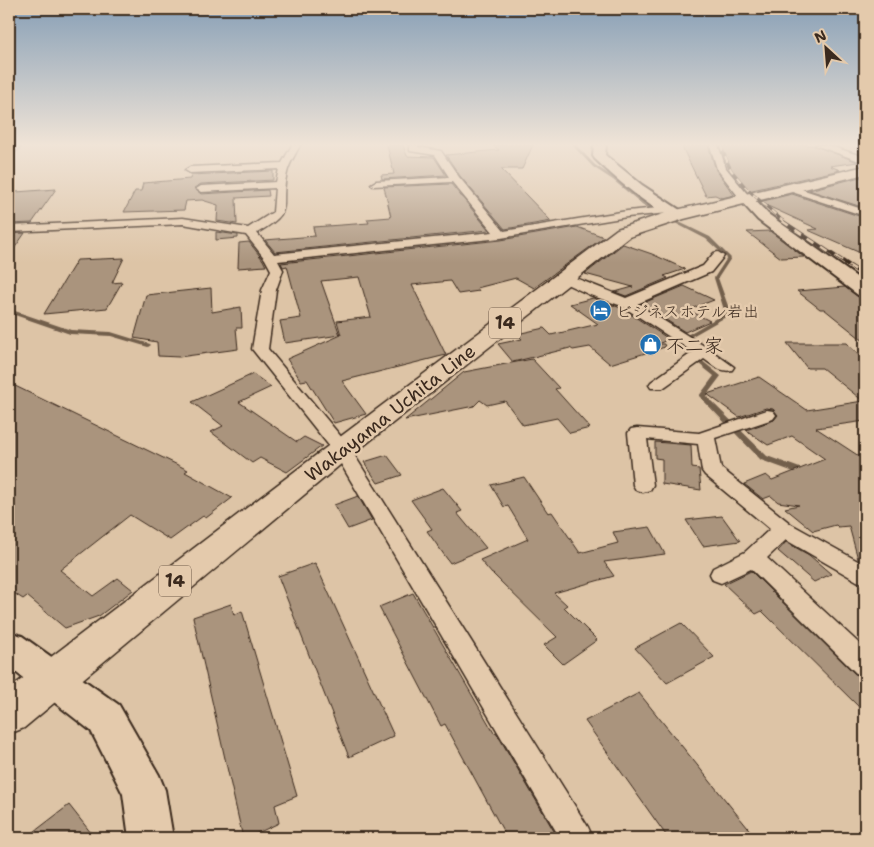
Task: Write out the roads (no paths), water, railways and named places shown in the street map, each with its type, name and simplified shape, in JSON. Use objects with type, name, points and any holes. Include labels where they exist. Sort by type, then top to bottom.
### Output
[{"type":"main road","points":[[633,185],[673,212]]},
{"type":"main road","name":"Wakayama Uchita Line","points":[[9,714],[342,449],[622,233],[673,212],[804,185]]},
{"type":"main road","points":[[746,198],[763,217],[865,290]]},
{"type":"main road","points":[[9,647],[54,678],[105,718],[144,790],[150,838]]},
{"type":"street","points":[[9,228],[98,226],[183,221],[250,232],[276,216],[281,206],[281,185],[201,190]]},
{"type":"street","points":[[459,185],[501,235]]},
{"type":"street","points":[[735,185],[746,198]]},
{"type":"street","points":[[789,188],[865,213]]},
{"type":"street","points":[[271,258],[501,235],[628,213],[673,212]]},
{"type":"street","points":[[250,232],[271,258],[277,270],[269,290],[260,349],[342,449],[577,838]]},
{"type":"street","points":[[627,303],[707,269],[718,256]]},
{"type":"street","points":[[564,278],[595,292],[627,303],[726,367]]},
{"type":"street","points":[[657,385],[704,352]]},
{"type":"street","points":[[767,415],[706,435],[712,471],[784,529],[865,575]]},
{"type":"street","points":[[643,485],[637,433],[707,439]]},
{"type":"street","points":[[721,574],[753,558],[784,529]]},
{"type":"street","points":[[753,558],[865,665]]},
{"type":"waterway","points":[[621,185],[649,208]]},
{"type":"waterway","points":[[676,222],[708,238],[729,258],[716,278],[728,314],[676,343],[718,376],[702,396],[764,458],[805,473]]},
{"type":"waterway","points":[[9,311],[70,332],[111,334],[148,345]]},
{"type":"railway","points":[[743,185],[784,222]]},
{"type":"railway","points":[[782,221],[865,276]]},
{"type":"place","name":"ビジネスホテル岩出","points":[[600,311]]},
{"type":"place","name":"不二家","points":[[650,345]]}]
